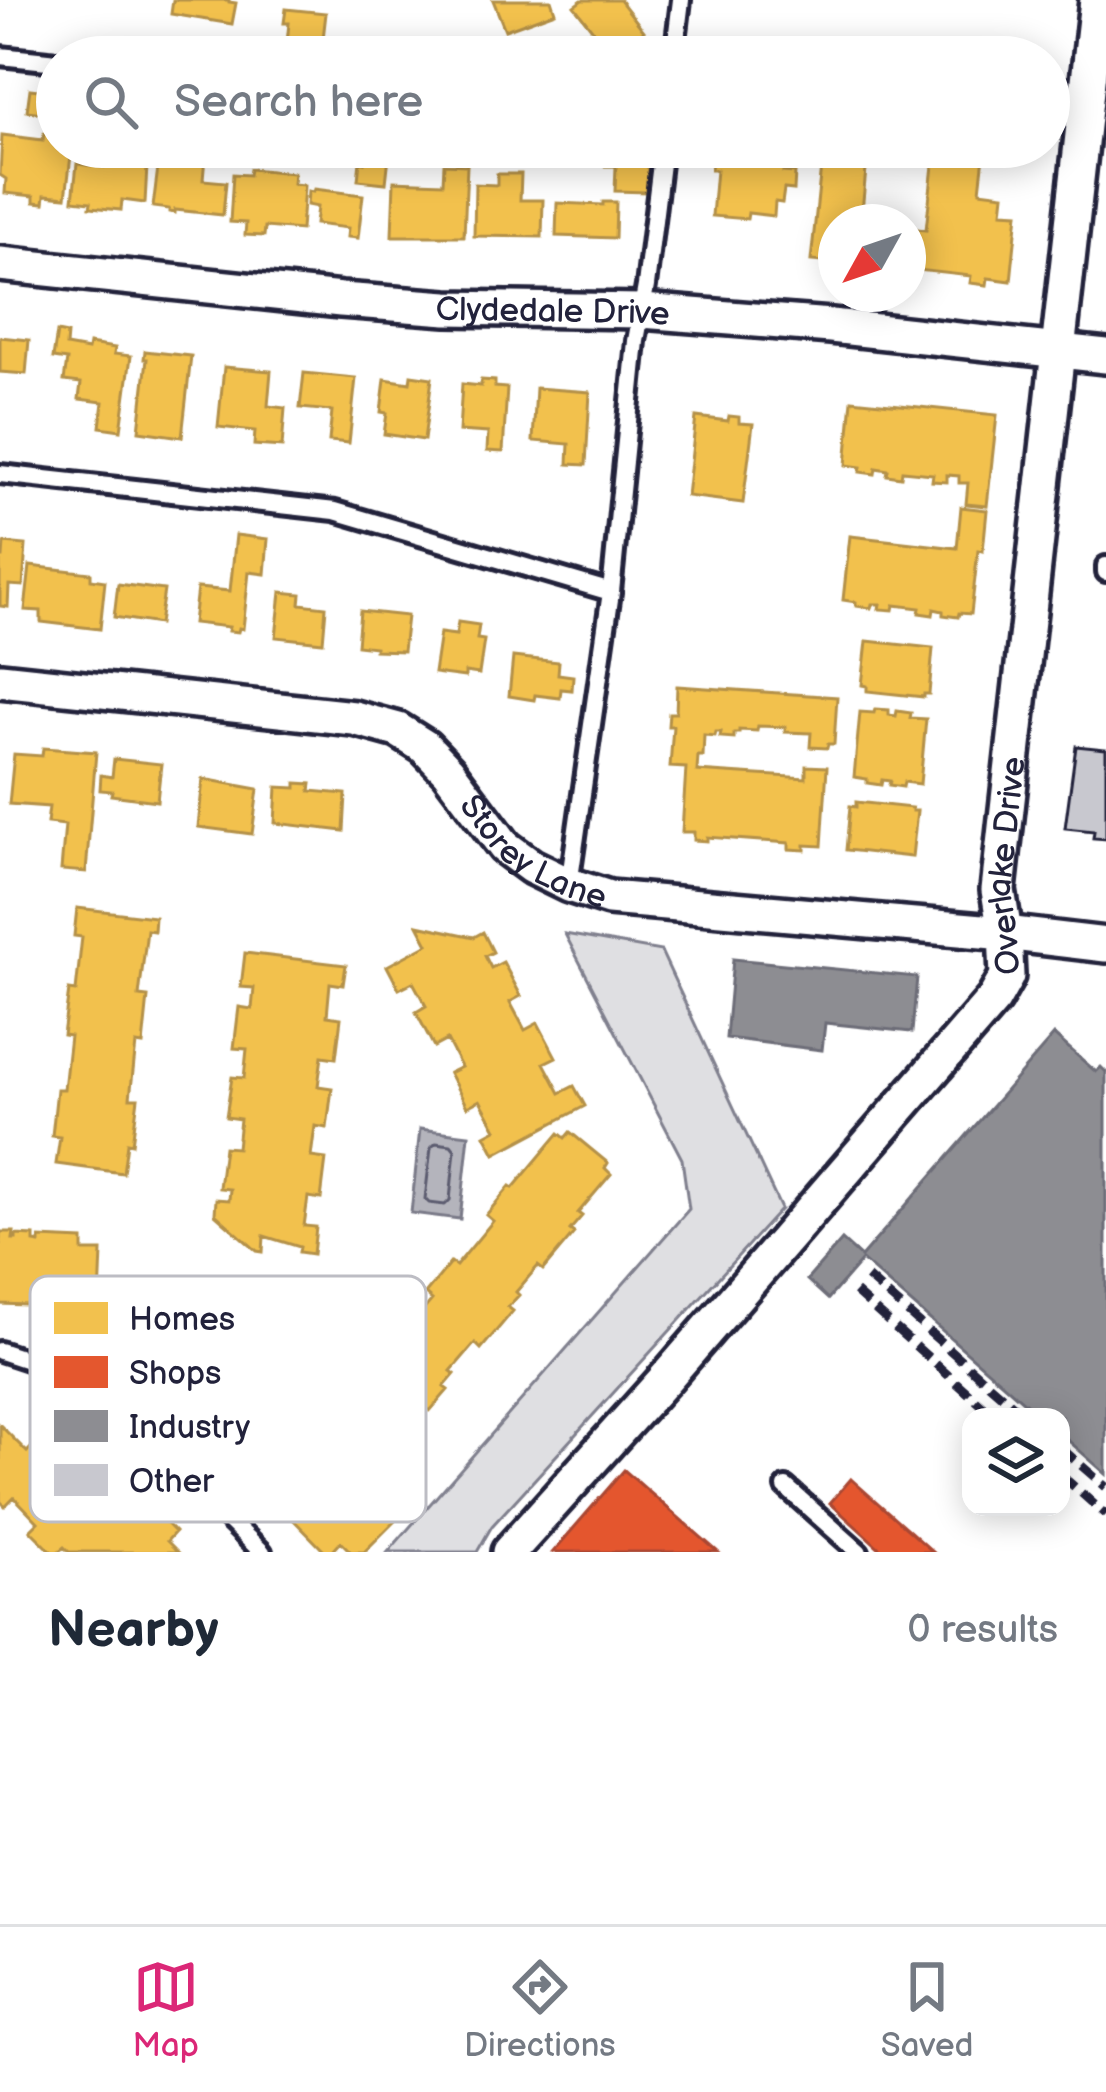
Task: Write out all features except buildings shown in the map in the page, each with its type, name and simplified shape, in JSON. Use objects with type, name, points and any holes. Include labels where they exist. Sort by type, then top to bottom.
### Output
[{"type":"street","name":"Overlake Drive","points":[[509,1552],[994,999],[1007,976],[998,890],[1097,0]]},
{"type":"street","name":"Clydedale Drive","points":[[0,263],[426,307],[642,310],[1106,356]]},
{"type":"street","name":"Storey Lane","points":[[0,680],[354,718],[398,730],[425,747],[448,771],[505,848],[569,885],[609,898],[1106,946]]},
{"type":"lane","points":[[677,36],[681,0]]},
{"type":"lane","points":[[0,56],[36,60]]},
{"type":"lane","points":[[569,885],[611,592],[636,341],[660,168]]},
{"type":"lane","points":[[0,473],[335,511],[611,592]]},
{"type":"lane","points":[[0,1351],[30,1361]]},
{"type":"lane","points":[[786,1486],[860,1552]]},
{"type":"lane","points":[[231,1522],[262,1552]]},
{"type":"shaded area","points":[[565,934],[661,951],[781,1209],[492,1526],[477,1552],[388,1552],[414,1522],[426,1522],[426,1509],[689,1209],[682,1159]]},
{"type":"water","points":[[420,1129],[469,1135],[460,1219],[411,1213]]},
{"type":"railway","points":[[867,1277],[1016,1408]]},
{"type":"railway","points":[[855,1292],[985,1408]]},
{"type":"railway","points":[[1070,1456],[1106,1487]]},
{"type":"railway","points":[[1070,1483],[1106,1515]]}]
